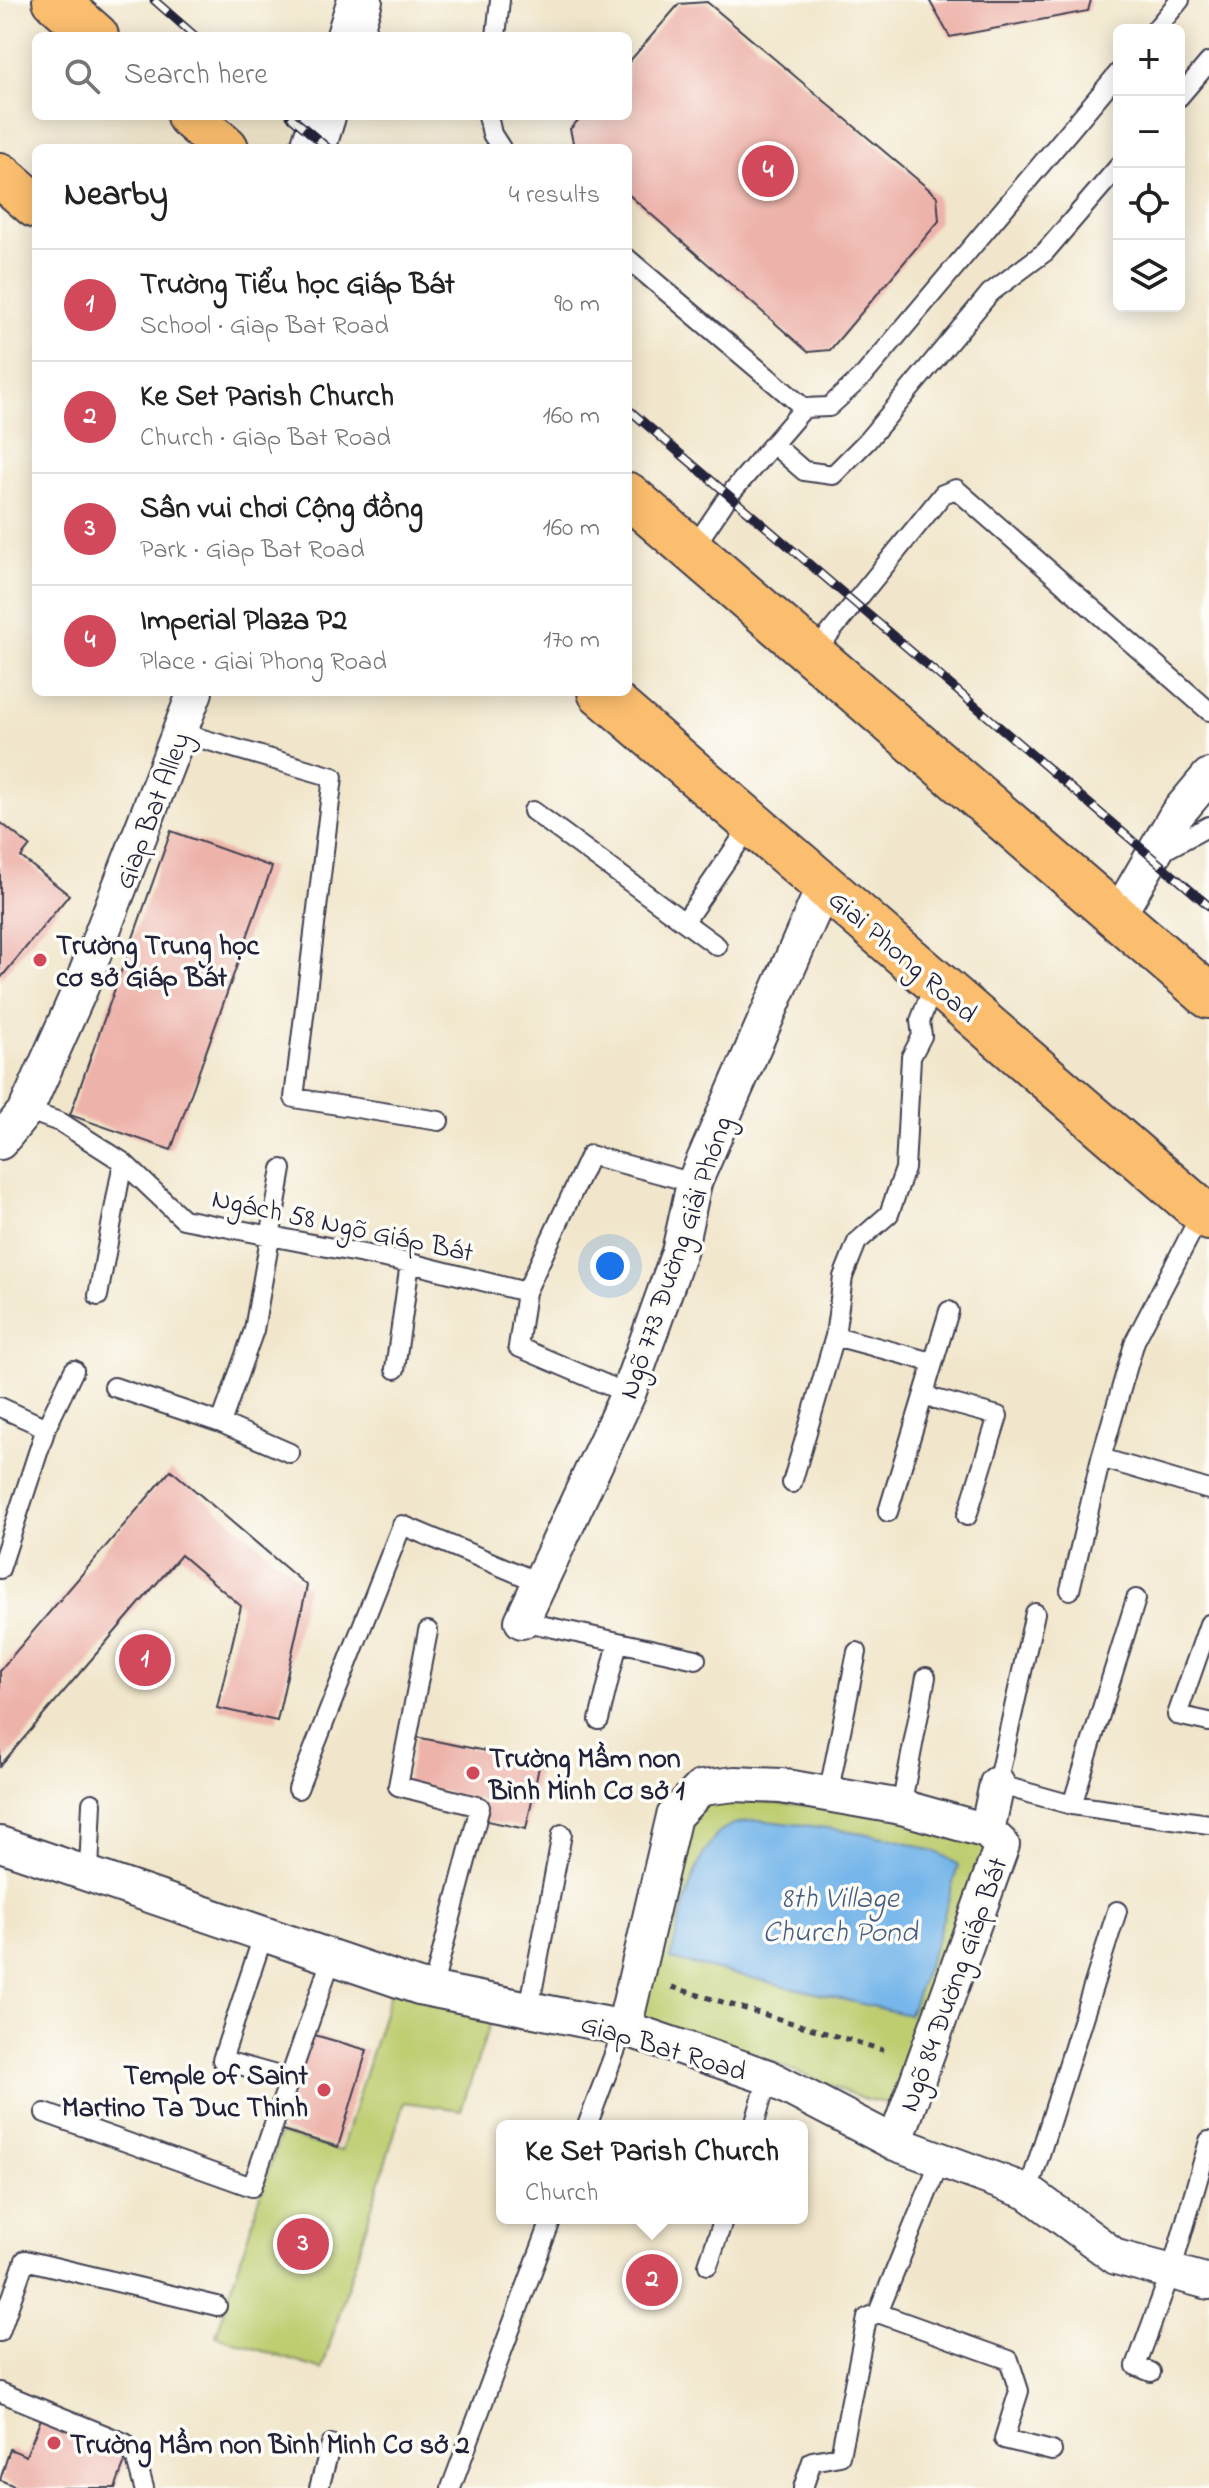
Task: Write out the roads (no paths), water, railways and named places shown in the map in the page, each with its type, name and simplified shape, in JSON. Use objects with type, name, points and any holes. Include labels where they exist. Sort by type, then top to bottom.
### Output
[{"type":"main road","points":[[55,0],[91,32]]},
{"type":"main road","points":[[194,120],[221,144]]},
{"type":"main road","points":[[1,176],[32,203]]},
{"type":"main road","points":[[632,498],[1209,996]]},
{"type":"main road","name":"Giai Phong Road","points":[[605,696],[1206,1215]]},
{"type":"street","points":[[350,32],[360,0]]},
{"type":"street","points":[[314,144],[322,120]]},
{"type":"street","name":"Giap Bat Alley","points":[[0,1142],[26,1110],[81,987],[182,733],[194,696]]},
{"type":"street","points":[[1117,917],[1177,814],[1209,776]]},
{"type":"street","name":"Ngõ 773 Đường Giải Phóng","points":[[522,1621],[628,1394],[679,1252],[694,1183],[824,886]]},
{"type":"street","points":[[624,2028],[674,1816],[701,1788],[735,1784],[781,1786],[901,1807],[987,1831],[997,1784]]},
{"type":"street","name":"Ngõ 84 Đường Giáp Bát","points":[[895,2143],[1002,1845],[987,1831]]},
{"type":"street","name":"Giap Bat Road","points":[[0,1844],[89,1871],[432,1990],[624,2028],[768,2077],[895,2143],[1028,2192],[1116,2257],[1209,2282]]},
{"type":"lane","points":[[496,32],[500,0]]},
{"type":"lane","points":[[1160,24],[1180,0]]},
{"type":"lane","points":[[1180,96],[1209,62]]},
{"type":"lane","points":[[632,262],[804,408],[829,407],[864,375],[1113,79]]},
{"type":"lane","points":[[489,120],[498,144]]},
{"type":"lane","points":[[774,445],[804,471],[833,475],[867,441],[990,293],[1045,252],[1117,168]]},
{"type":"lane","points":[[692,550],[730,494],[804,408]]},
{"type":"lane","points":[[812,654],[943,494],[956,489],[1209,711]]},
{"type":"lane","points":[[182,733],[333,777],[294,1098],[439,1121]]},
{"type":"lane","points":[[533,811],[717,946]]},
{"type":"lane","points":[[685,921],[752,823]]},
{"type":"lane","points":[[1151,856],[1209,826]]},
{"type":"lane","points":[[792,1483],[835,1336],[843,1277],[857,1242],[889,1214],[905,1169],[911,1057],[922,1036],[920,1021],[935,981]]},
{"type":"lane","name":"Ngách 58 Ngõ Giáp Bát","points":[[26,1110],[62,1123],[123,1162],[183,1219],[410,1263],[526,1292]]},
{"type":"lane","points":[[628,1394],[518,1347],[526,1292],[590,1155],[694,1183]]},
{"type":"lane","points":[[98,1296],[123,1162]]},
{"type":"lane","points":[[221,1423],[254,1330],[282,1169]]},
{"type":"lane","points":[[1070,1590],[1101,1458],[1135,1341],[1206,1215]]},
{"type":"lane","points":[[395,1369],[410,1263]]},
{"type":"lane","points":[[888,1512],[949,1311]]},
{"type":"lane","points":[[835,1336],[932,1362]]},
{"type":"lane","points":[[0,1569],[46,1428],[74,1370]]},
{"type":"lane","points":[[114,1387],[221,1423],[290,1453]]},
{"type":"lane","points":[[924,1396],[998,1416],[967,1516]]},
{"type":"lane","points":[[0,1407],[46,1428]]},
{"type":"lane","points":[[1101,1458],[1209,1490]]},
{"type":"lane","points":[[298,1789],[402,1525],[538,1582]]},
{"type":"lane","points":[[1072,1805],[1136,1599]]},
{"type":"lane","points":[[1035,1613],[997,1784],[1072,1805],[1209,1824]]},
{"type":"lane","name":"Ngõ 773 Đường Giải Phóng","points":[[522,1621],[696,1659]]},
{"type":"lane","points":[[1209,1624],[1177,1715],[1209,1722]]},
{"type":"lane","points":[[428,1631],[398,1786],[480,1807],[432,1990]]},
{"type":"lane","points":[[599,1720],[618,1642]]},
{"type":"lane","points":[[828,1795],[857,1652]]},
{"type":"lane","points":[[901,1807],[926,1677]]},
{"type":"lane","points":[[89,1871],[92,1803]]},
{"type":"lane","points":[[529,2009],[562,1834]]},
{"type":"lane","points":[[1028,2192],[1117,1911]]},
{"type":"lane","points":[[264,1933],[222,2060],[290,2079]]},
{"type":"lane","points":[[45,2113],[252,2187],[332,1957]]},
{"type":"lane","points":[[589,2120],[624,2028]]},
{"type":"lane","points":[[756,2120],[768,2077]]},
{"type":"lane","points":[[1151,2372],[1136,2366],[1171,2272],[1209,2141]]},
{"type":"lane","points":[[803,2488],[812,2461],[840,2456],[867,2318],[878,2313],[940,2161]]},
{"type":"lane","points":[[451,2488],[550,2224]]},
{"type":"lane","points":[[708,2265],[722,2224]]},
{"type":"lane","points":[[0,2332],[25,2260],[217,2306]]},
{"type":"lane","points":[[878,2313],[1009,2360],[1019,2391],[1004,2439],[1052,2451]]},
{"type":"lane","points":[[0,2392],[125,2443],[136,2459],[144,2488]]},
{"type":"lane","points":[[319,2488],[331,2444]]},
{"type":"water","name":"8th Village Church Pond","points":[[757,1820],[893,1839],[942,1855],[958,1865],[938,1936],[909,2015],[670,1959],[690,1887],[706,1851],[715,1837],[727,1827]]},
{"type":"railway","points":[[154,0],[190,32]]},
{"type":"railway","points":[[295,120],[323,144]]},
{"type":"railway","points":[[632,412],[1209,906]]},
{"type":"place","name":"Imperial Plaza P2","points":[[768,171]]},
{"type":"place","name":"Trường Trung học cơ sở Giáp Bát","points":[[40,960]]},
{"type":"place","name":"Trường Tiểu học Giáp Bát","points":[[145,1660]]},
{"type":"place","name":"Trường Mầm non Bình Minh Cơ sở 1","points":[[473,1773]]},
{"type":"place","name":"Temple of Saint Martino Ta Duc Thinh","points":[[324,2090]]},
{"type":"place","name":"Sân vui chơi Cộng đồng","points":[[303,2244]]},
{"type":"place","name":"Ke Set Parish Church","points":[[652,2280]]},
{"type":"place","name":"Trường Mầm non Bình Minh Cơ sở 2","points":[[54,2443]]}]
